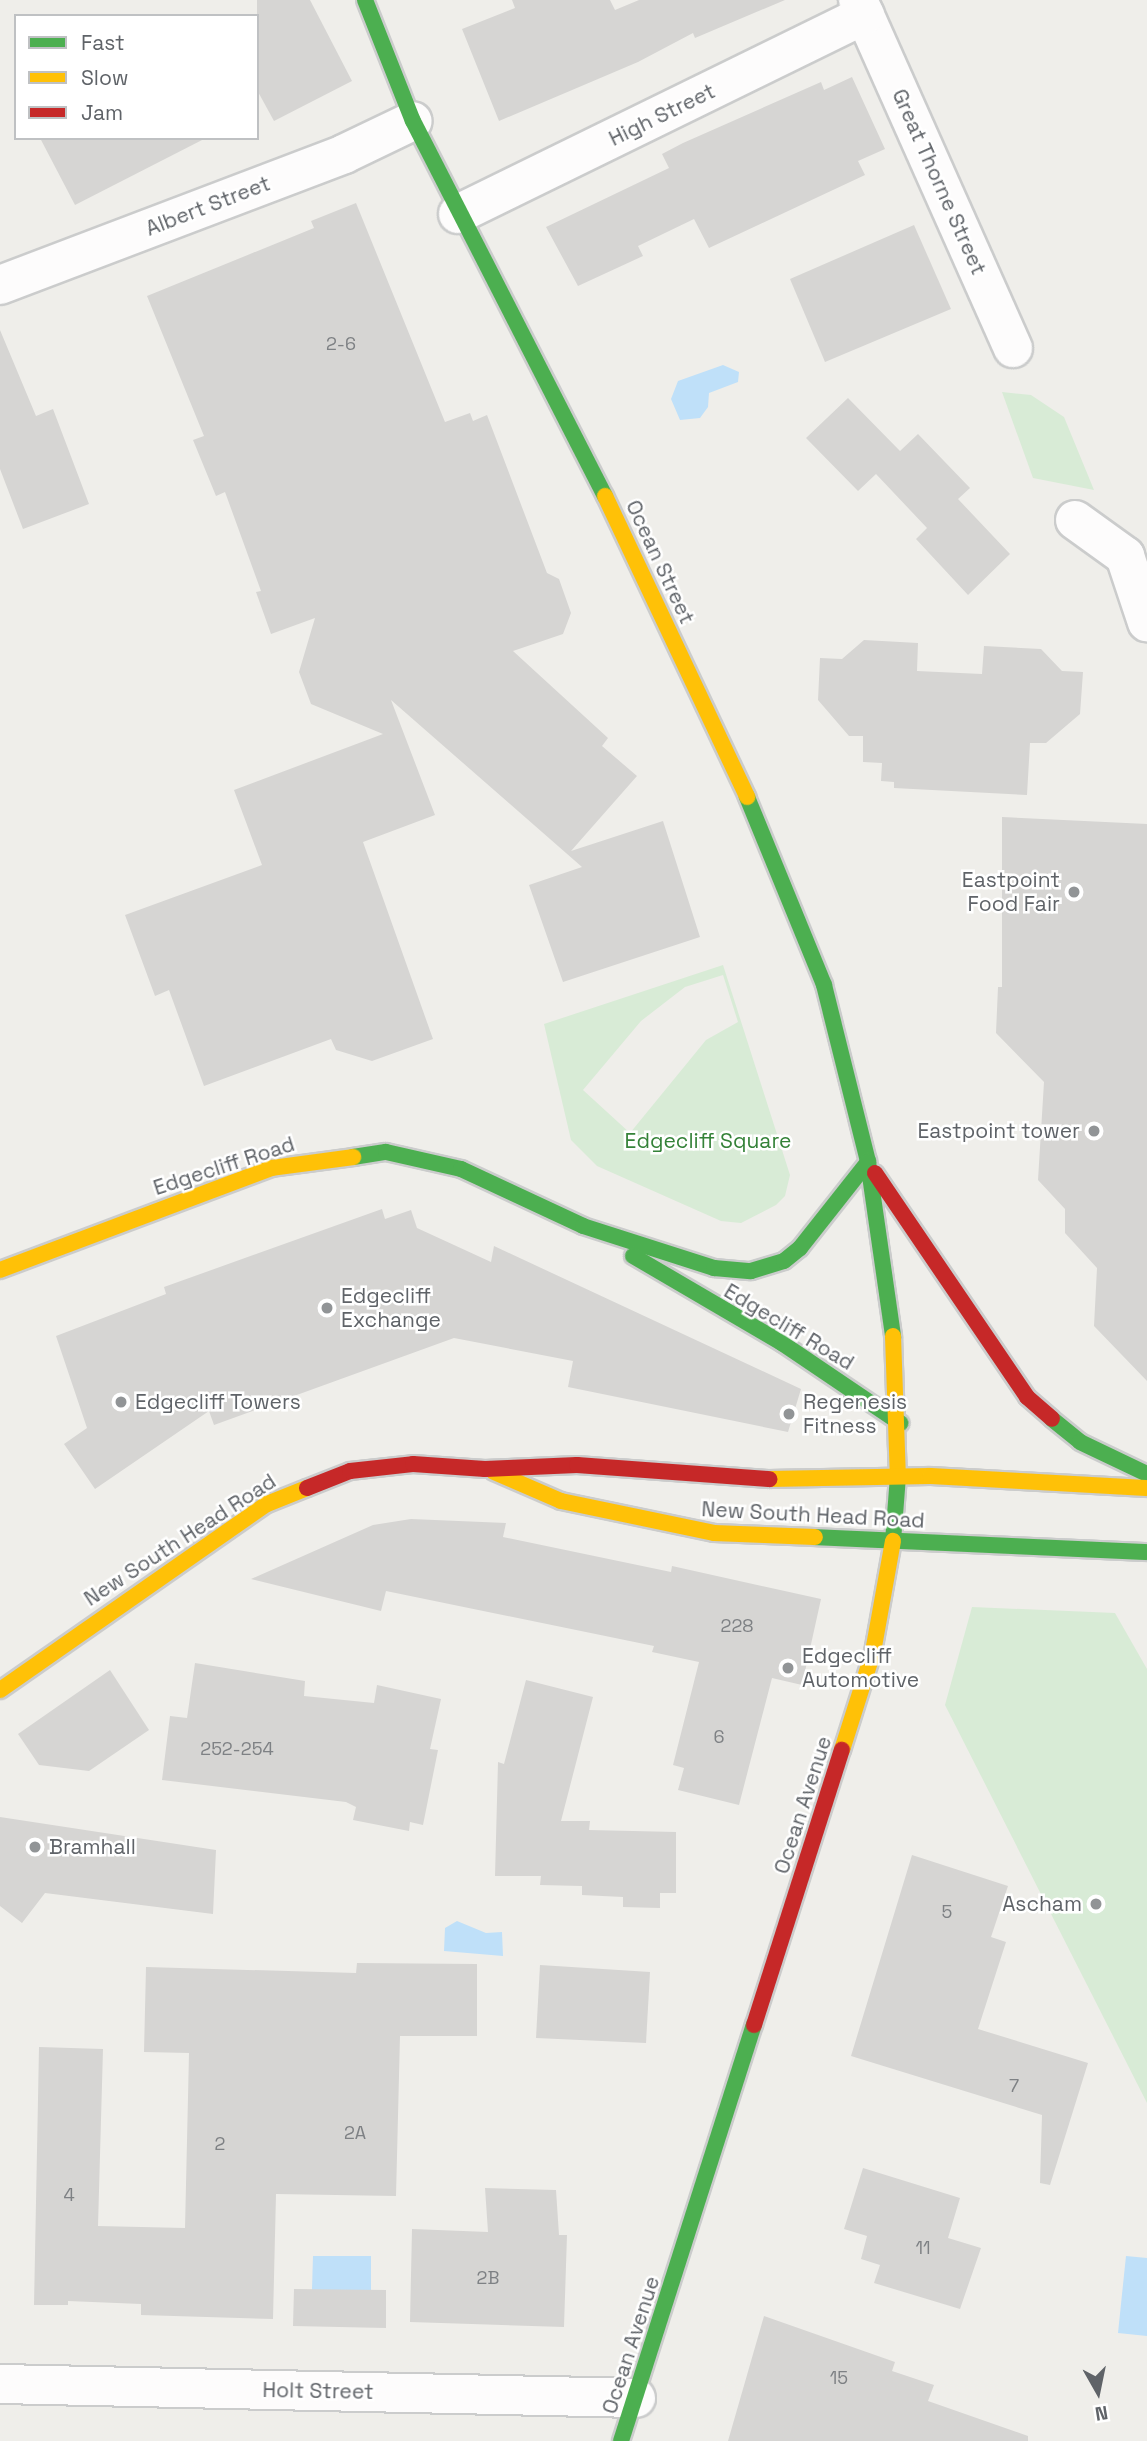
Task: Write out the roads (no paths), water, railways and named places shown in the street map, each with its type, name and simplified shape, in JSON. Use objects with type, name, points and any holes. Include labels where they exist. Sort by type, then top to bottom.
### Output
[{"type":"main road","name":"Ocean Street","points":[[365,0],[413,121],[458,214],[616,517],[782,871],[827,992],[868,1162]]},
{"type":"main road","name":"Edgecliff Road","points":[[0,1270],[271,1168],[360,1154],[428,1158],[583,1226],[713,1268],[751,1271],[768,1268],[800,1248],[868,1162]]},
{"type":"main road","name":"Ocean Avenue","points":[[621,2441],[873,1652],[893,1541],[900,1423],[893,1340],[868,1162]]},
{"type":"main road","points":[[868,1162],[1027,1397],[1080,1442],[1147,1474]]},
{"type":"main road","name":"Edgecliff Road","points":[[583,1226],[791,1349],[900,1423]]},
{"type":"main road","name":"New South Head Road","points":[[0,1690],[219,1535],[293,1491],[350,1471],[380,1466],[485,1469],[577,1465],[732,1480],[898,1476],[1147,1488]]},
{"type":"main road","name":"New South Head Road","points":[[485,1469],[561,1501],[714,1533],[1147,1552]]},
{"type":"street","name":"High Street","points":[[458,214],[862,8]]},
{"type":"street","name":"Great Thorne Street","points":[[862,8],[1013,348]]},
{"type":"street","name":"Albert Street","points":[[0,285],[344,154],[413,121]]},
{"type":"street","points":[[1075,520],[1125,556],[1147,622]]},
{"type":"street","name":"Holt Street","points":[[0,2384],[636,2398]]},
{"type":"water","points":[[723,365],[739,372],[738,382],[709,393],[708,407],[700,418],[680,420],[671,399],[678,381]]},
{"type":"water","points":[[457,1921],[486,1933],[502,1932],[503,1956],[444,1951],[445,1928]]},
{"type":"water","points":[[313,2256],[371,2256],[371,2290],[312,2290]]},
{"type":"water","points":[[1126,2256],[1147,2258],[1147,2336],[1118,2333]]},
{"type":"place","name":"Eastpoint Food Fair","points":[[1074,892]]},
{"type":"place","name":"Eastpoint tower","points":[[1094,1131]]},
{"type":"place","name":"Edgecliff Exchange","points":[[327,1308]]},
{"type":"place","name":"Edgecliff Towers","points":[[121,1402]]},
{"type":"place","name":"Regenesis Fitness","points":[[789,1414]]},
{"type":"place","name":"Edgecliff Automotive","points":[[788,1668]]},
{"type":"place","name":"Bramhall","points":[[35,1847]]},
{"type":"place","name":"Ascham","points":[[1096,1904]]},
{"type":"park label","name":"Edgecliff Square","points":[[708,1141]]}]
